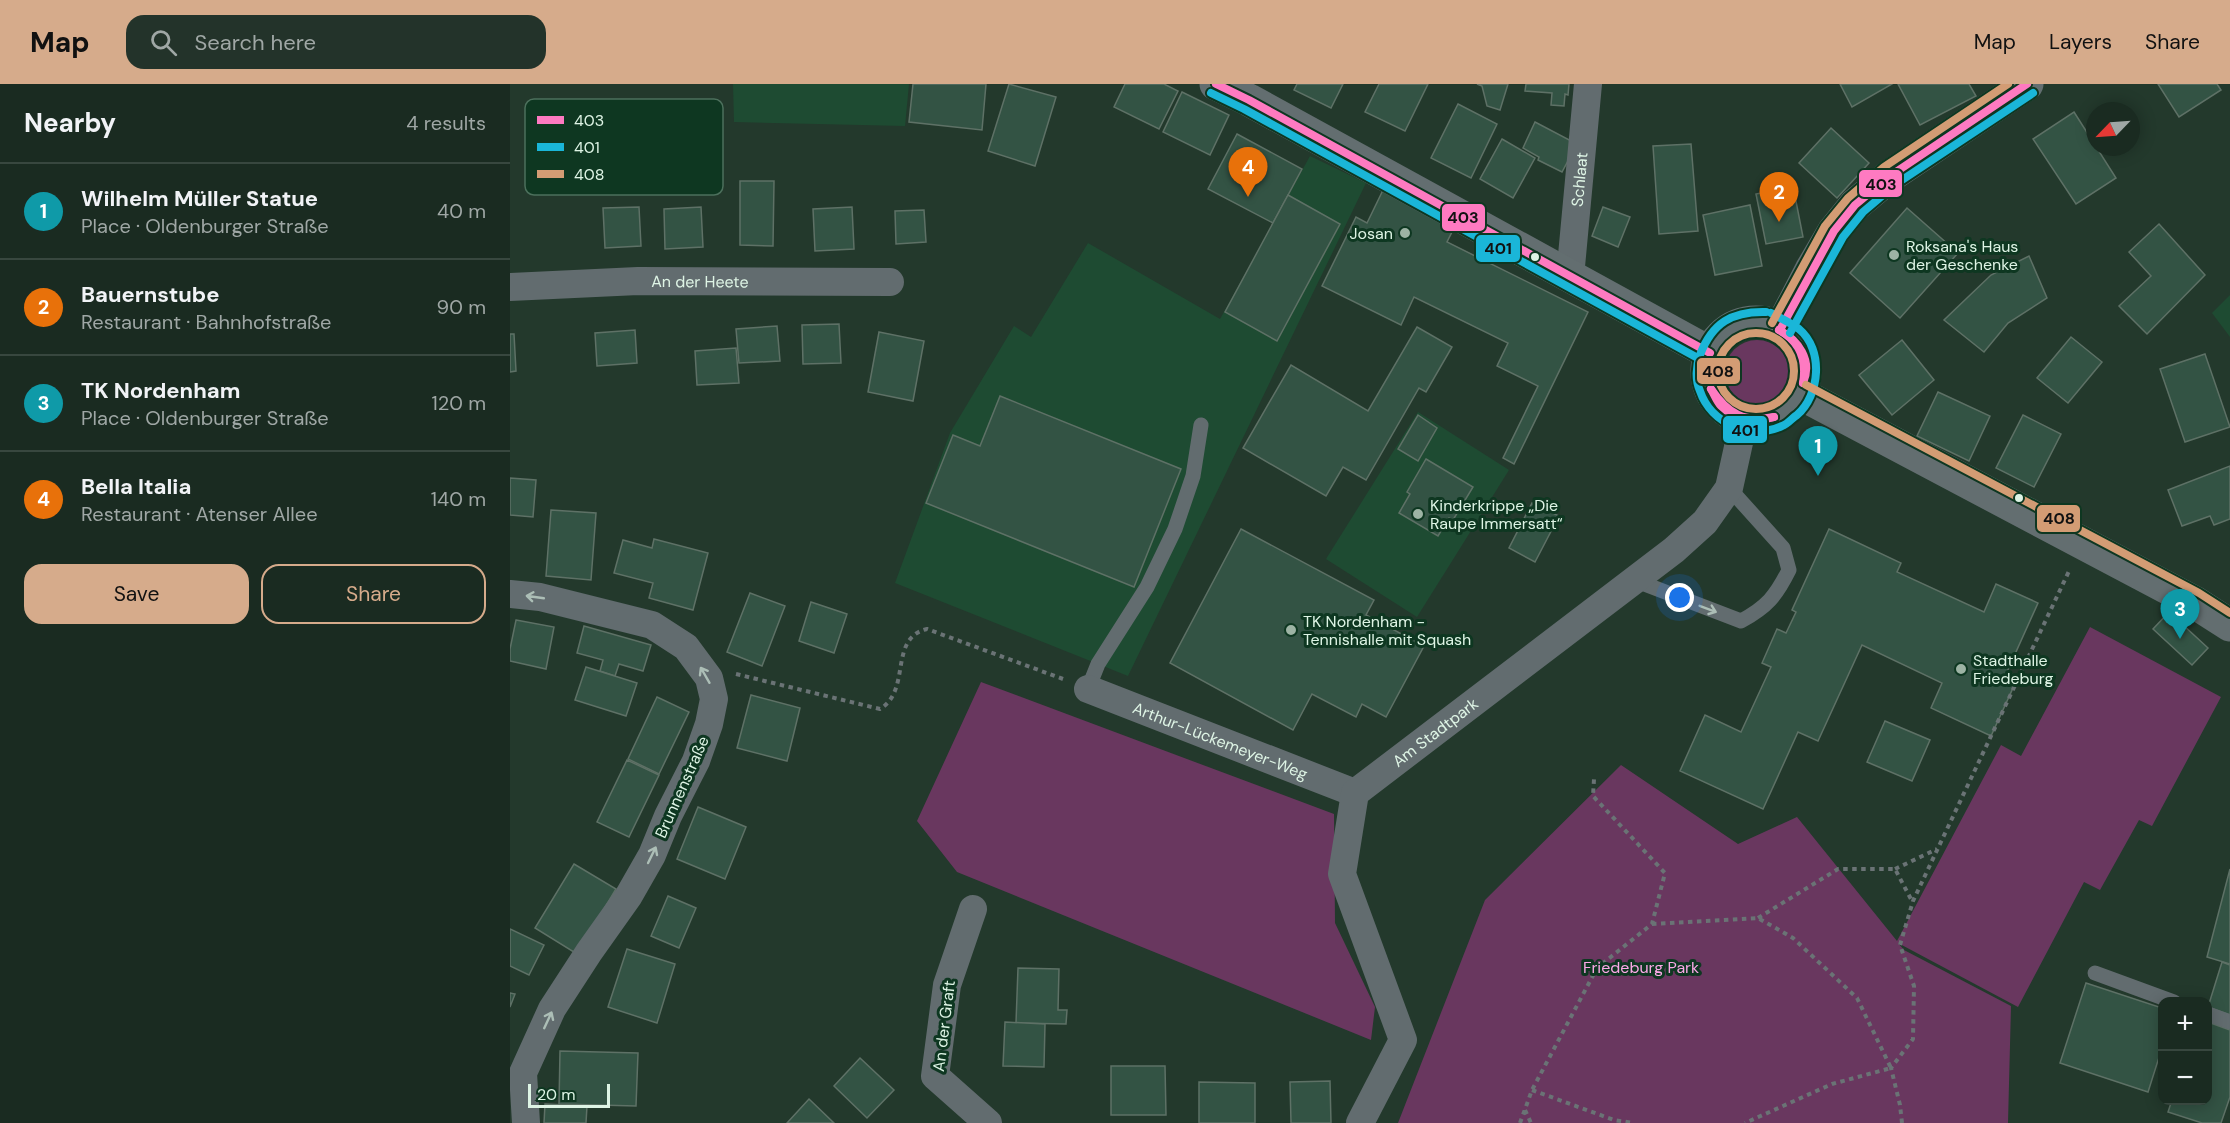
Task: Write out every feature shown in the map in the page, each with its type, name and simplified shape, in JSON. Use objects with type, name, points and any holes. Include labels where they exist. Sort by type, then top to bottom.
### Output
[{"type":"street","points":[[1216,84],[1710,353]]},
{"type":"street","name":"Schlaat","points":[[1569,277],[1588,84]]},
{"type":"street","points":[[1781,328],[1822,250],[1855,205],[1890,176],[2027,84]]},
{"type":"street","name":"An der Heete","points":[[510,287],[638,281],[890,282]]},
{"type":"street","points":[[1750,321],[1766,322],[1781,328],[1796,340],[1804,357],[1806,376],[1801,394],[1791,407],[1777,417],[1761,421],[1744,420],[1724,409],[1710,391],[1706,369],[1710,353],[1722,335],[1735,326],[1750,321]]},
{"type":"street","points":[[1801,394],[2194,602],[2230,625]]},
{"type":"street","name":"Am Stadtpark","points":[[1355,793],[1674,550],[1705,522],[1729,488],[1744,420]]},
{"type":"street","name":"Brunnenstraße","points":[[510,594],[550,599],[652,625],[687,647],[709,678],[714,699],[709,724],[696,760],[668,816],[652,855],[628,897],[552,1009],[517,1073]]},
{"type":"street","name":"Arthur-Lückemeyer-Weg","points":[[1088,688],[1355,793]]},
{"type":"street","points":[[1355,793],[1342,873],[1403,1040],[1360,1123]]},
{"type":"street","name":"An der Graft","points":[[973,909],[947,985],[935,1076],[988,1123]]},
{"type":"street","points":[[517,1073],[526,1123]]},
{"type":"lane","points":[[1088,688],[1098,664],[1147,587],[1175,529],[1193,476],[1201,425]]},
{"type":"lane","points":[[1634,580],[1741,621],[1761,610],[1778,593],[1789,570],[1783,548],[1729,488]]},
{"type":"lane","points":[[2095,973],[2160,997]]},
{"type":"lane","points":[[2212,1015],[2230,1022]]},
{"type":"path","points":[[1745,1123],[1758,1121],[1832,1084],[1891,1068],[1913,1039],[1914,986],[1900,945],[1913,902],[2083,543]]},
{"type":"path","points":[[709,678],[728,672],[880,709],[889,704],[894,695],[907,641],[916,631],[927,629],[1088,688]]},
{"type":"path","points":[[1594,779],[1593,796],[1665,873],[1652,924]]},
{"type":"path","points":[[1520,1123],[1532,1090],[1596,968],[1652,924],[1758,918],[1838,868],[1895,869],[1938,849]]},
{"type":"path","points":[[1895,869],[1913,902]]},
{"type":"path","points":[[1758,918],[1793,938],[1857,998],[1891,1068],[1902,1123]]},
{"type":"path","points":[[1532,1090],[1614,1120],[1633,1123]]},
{"type":"path","points":[[1525,1109],[1531,1123]]},
{"type":"shaded area","points":[[733,84],[909,84],[905,126],[734,122]]},
{"type":"shaded area","points":[[1310,156],[1366,183],[1128,676],[895,583],[950,433],[1014,326],[1031,337],[1088,243],[1220,319]]},
{"type":"shaded area","points":[[2230,295],[2230,337],[2212,313]]},
{"type":"shaded area","name":"Kinderkrippe „Die Raupe Immersatt“","points":[[1418,412],[1509,470],[1417,617],[1326,559]]},
{"type":"green space","points":[[1757,340],[1775,346],[1783,354],[1789,372],[1783,390],[1775,398],[1757,404],[1739,398],[1731,390],[1725,372],[1731,354],[1739,346]]},
{"type":"green space","name":"Friedeburg Park","points":[[2090,627],[2221,697],[2152,826],[2139,820],[2100,890],[2084,882],[2018,1007],[1898,943],[1904,950],[2011,1006],[2008,1123],[1398,1123],[1485,900],[1621,765],[1738,844],[1797,817],[1897,941],[2001,745],[2021,756]]},
{"type":"green space","points":[[981,682],[1334,814],[1335,923],[1375,1007],[1371,1040],[957,872],[917,821]]},
{"type":"building","points":[[913,84],[986,84],[982,130],[909,122]]},
{"type":"building","points":[[1009,84],[1056,97],[1035,166],[988,151]]},
{"type":"building","points":[[1125,84],[1164,84],[1178,91],[1159,129],[1114,107]]},
{"type":"building","points":[[1297,84],[1343,84],[1331,108],[1294,90]]},
{"type":"building","points":[[1379,84],[1428,84],[1405,131],[1365,112]]},
{"type":"building","points":[[1477,84],[1508,84],[1500,110],[1487,106],[1482,86]]},
{"type":"building","points":[[1526,84],[1569,84],[1564,106],[1551,105],[1552,93],[1525,91]]},
{"type":"building","points":[[1840,84],[1892,84],[1852,107]]},
{"type":"building","points":[[1898,84],[1969,84],[1976,96],[1920,125]]},
{"type":"building","points":[[2158,84],[2217,84],[2221,90],[2179,117]]},
{"type":"building","points":[[1182,92],[1229,115],[1210,155],[1163,132]]},
{"type":"building","points":[[1458,104],[1497,124],[1471,178],[1431,158]]},
{"type":"building","points":[[2074,112],[2086,131],[2086,156],[2102,156],[2116,178],[2076,204],[2033,139]]},
{"type":"building","points":[[1535,122],[1577,144],[1562,172],[1538,160],[1539,157],[1523,148]]},
{"type":"building","points":[[1831,128],[1869,163],[1837,198],[1799,163]]},
{"type":"building","points":[[1237,134],[1302,169],[1273,223],[1208,189]]},
{"type":"building","points":[[1502,139],[1535,158],[1513,198],[1480,179]]},
{"type":"building","points":[[1691,144],[1698,231],[1659,234],[1653,146]]},
{"type":"building","points":[[740,181],[774,181],[773,246],[740,245]]},
{"type":"building","points":[[1385,186],[1457,222],[1447,242],[1588,312],[1514,464],[1503,458],[1538,386],[1497,366],[1508,343],[1414,297],[1401,325],[1322,286],[1356,217],[1367,223]]},
{"type":"building","points":[[1793,186],[1803,237],[1766,244],[1756,194]]},
{"type":"building","points":[[1288,195],[1340,224],[1277,341],[1225,312]]},
{"type":"building","points":[[1750,205],[1762,266],[1715,275],[1703,215]]},
{"type":"building","points":[[639,207],[641,246],[605,248],[603,208]]},
{"type":"building","points":[[701,207],[703,247],[665,249],[664,209]]},
{"type":"building","points":[[852,207],[854,249],[815,251],[813,209]]},
{"type":"building","points":[[1603,207],[1630,217],[1618,247],[1592,236]]},
{"type":"building","points":[[1907,208],[1958,253],[1900,318],[1850,273]]},
{"type":"building","points":[[924,210],[926,242],[896,244],[895,211]]},
{"type":"building","points":[[2159,224],[2205,275],[2147,334],[2119,306],[2151,276],[2129,252]]},
{"type":"building","points":[[2029,256],[2047,298],[2008,323],[1984,352],[1944,320],[1991,275]]},
{"type":"building","points":[[839,324],[841,363],[803,364],[802,325]]},
{"type":"building","points":[[777,326],[780,361],[739,363],[736,329]]},
{"type":"building","points":[[1417,327],[1452,347],[1426,392],[1419,388],[1366,480],[1343,467],[1326,496],[1243,448],[1291,365],[1368,411]]},
{"type":"building","points":[[635,330],[637,363],[597,366],[595,333]]},
{"type":"building","points":[[879,332],[924,341],[913,401],[868,392]]},
{"type":"building","points":[[510,334],[514,334],[516,371],[510,372]]},
{"type":"building","points":[[2071,337],[2102,362],[2068,403],[2037,378]]},
{"type":"building","points":[[1902,340],[1934,380],[1892,415],[1859,375]]},
{"type":"building","points":[[736,348],[739,383],[697,385],[695,351]]},
{"type":"building","points":[[2205,354],[2230,427],[2185,442],[2160,369]]},
{"type":"building","points":[[1938,392],[1990,416],[1969,461],[1917,436]]},
{"type":"building","points":[[1000,396],[1181,469],[1134,587],[926,503],[953,435],[980,446]]},
{"type":"building","points":[[1418,415],[1437,428],[1418,461],[1398,449]]},
{"type":"building","points":[[2023,415],[2061,434],[2034,487],[1996,468]]},
{"type":"building","points":[[1426,459],[1473,487],[1453,520],[1449,518],[1438,536],[1399,513],[1410,494],[1407,492]]},
{"type":"building","points":[[2230,466],[2230,519],[2214,525],[2210,516],[2182,526],[2168,490]]},
{"type":"building","points":[[510,478],[536,480],[533,517],[510,515]]},
{"type":"building","points":[[1532,503],[1559,516],[1535,562],[1509,548]]},
{"type":"building","points":[[551,510],[596,513],[591,580],[546,576]]},
{"type":"building","name":"TK Nordenham - Tennishalle mit Squash","points":[[1241,529],[1374,600],[1366,615],[1424,646],[1386,717],[1362,704],[1356,717],[1312,694],[1293,730],[1170,663]]},
{"type":"building","name":"Stadthalle Friedeburg","points":[[1829,529],[1901,563],[1897,572],[1984,612],[1996,584],[2038,603],[2007,672],[2018,677],[1991,736],[1931,708],[1942,683],[1862,645],[1818,741],[1798,732],[1763,809],[1680,771],[1705,715],[1741,732],[1771,667],[1762,663],[1777,629],[1786,633],[1796,612],[1792,610]]},
{"type":"building","points":[[654,539],[708,553],[693,610],[649,598],[653,583],[614,573],[623,540],[652,548]]},
{"type":"building","points":[[750,593],[785,606],[762,666],[727,652]]},
{"type":"building","points":[[811,602],[847,614],[834,653],[799,641]]},
{"type":"building","points":[[2169,612],[2208,648],[2192,665],[2153,629]]},
{"type":"building","points":[[516,620],[554,627],[546,669],[510,661]]},
{"type":"building","points":[[584,626],[651,645],[643,671],[619,664],[615,676],[600,671],[603,660],[577,653]]},
{"type":"building","points":[[586,667],[637,683],[626,716],[575,700]]},
{"type":"building","points":[[751,695],[800,708],[787,761],[737,748]]},
{"type":"building","points":[[657,697],[689,712],[659,774],[628,759]]},
{"type":"building","points":[[1885,721],[1930,740],[1912,781],[1867,762]]},
{"type":"building","points":[[627,760],[659,775],[629,837],[597,822]]},
{"type":"building","points":[[698,807],[746,827],[725,879],[677,859]]},
{"type":"building","points":[[574,864],[616,889],[577,954],[535,928]]},
{"type":"building","points":[[2230,869],[2230,964],[2207,957]]},
{"type":"building","points":[[668,896],[696,908],[679,948],[651,936]]},
{"type":"building","points":[[510,929],[544,945],[529,975],[510,966]]},
{"type":"building","points":[[627,949],[675,964],[657,1023],[608,1007]]},
{"type":"building","points":[[2222,962],[2230,965],[2230,1015],[2212,1008],[2211,997]]},
{"type":"building","points":[[1018,968],[1059,969],[1058,1010],[1067,1010],[1066,1024],[1016,1023]]},
{"type":"building","points":[[2086,983],[2158,1007],[2158,1061],[2148,1092],[2060,1063]]},
{"type":"building","points":[[510,993],[515,994],[510,1007]]},
{"type":"building","points":[[1005,1022],[1045,1024],[1044,1067],[1003,1066]]},
{"type":"building","points":[[2212,1023],[2230,1030],[2230,1097],[2221,1123],[2202,1123],[2168,1112],[2170,1105],[2212,1105]]},
{"type":"building","points":[[560,1051],[638,1053],[636,1106],[559,1104]]},
{"type":"building","points":[[860,1058],[894,1090],[867,1118],[834,1086]]},
{"type":"building","points":[[1111,1066],[1165,1066],[1166,1115],[1111,1115]]},
{"type":"building","points":[[1330,1081],[1331,1123],[1291,1123],[1290,1082]]},
{"type":"building","points":[[1199,1082],[1255,1083],[1255,1123],[1199,1123]]},
{"type":"building","points":[[809,1099],[834,1123],[787,1123]]},
{"type":"building","points":[[545,1104],[587,1106],[586,1123],[544,1123]]},
{"type":"transit line","name":"403","points":[[1216,84],[1710,353]]},
{"type":"transit line","name":"408","points":[[1772,323],[1825,226],[1848,198],[1884,167],[2008,84]]},
{"type":"transit line","name":"403","points":[[1781,328],[1834,231],[1855,205],[1890,176],[2027,84]]},
{"type":"transit line","name":"401","points":[[1211,93],[1705,362]]},
{"type":"transit line","name":"401","points":[[1790,333],[1843,237],[1863,212],[1896,184],[2033,93]]},
{"type":"transit line","name":"401","points":[[1766,312],[1733,317],[1717,327],[1705,344],[1698,364],[1697,382],[1705,403],[1723,420],[1745,430],[1770,430],[1786,424],[1805,406],[1814,385],[1815,360],[1807,338],[1799,329],[1771,313]]},
{"type":"transit line","name":"403","points":[[1779,330],[1792,339],[1802,352],[1806,366],[1803,383]]},
{"type":"transit line","name":"403","points":[[1779,330],[1792,340],[1800,352],[1804,367],[1803,383]]},
{"type":"transit line","name":"408","points":[[1756,333],[1770,336],[1783,344],[1791,357],[1794,371],[1791,385],[1783,398],[1770,406],[1756,409],[1742,406],[1729,398],[1721,385],[1718,371],[1721,357],[1729,344],[1742,336],[1756,333]]},
{"type":"transit line","name":"408","points":[[1806,385],[2199,593],[2230,613]]},
{"type":"transit line","name":"403","points":[[1711,389],[1724,405],[1738,415],[1754,419],[1774,417]]},
{"type":"transit line","name":"403","points":[[1711,389],[1720,404],[1727,411],[1739,417],[1753,420],[1774,417]]},
{"type":"place","name":"Bella Italia","points":[[1248,197]]},
{"type":"place","name":"Bauernstube","points":[[1779,222]]},
{"type":"place","name":"Josan","points":[[1405,233]]},
{"type":"place","name":"Roksana's Haus der Geschenke","points":[[1894,255]]},
{"type":"place","name":"Wilhelm Müller Statue","points":[[1818,476]]},
{"type":"place","name":"Kinderkrippe „Die Raupe Immersatt“","points":[[1418,514]]},
{"type":"place","name":"TK Nordenham - Tennishalle mit Squash","points":[[1291,630]]},
{"type":"place","name":"TK Nordenham","points":[[2180,639]]},
{"type":"place","name":"Stadthalle Friedeburg","points":[[1961,669]]}]
